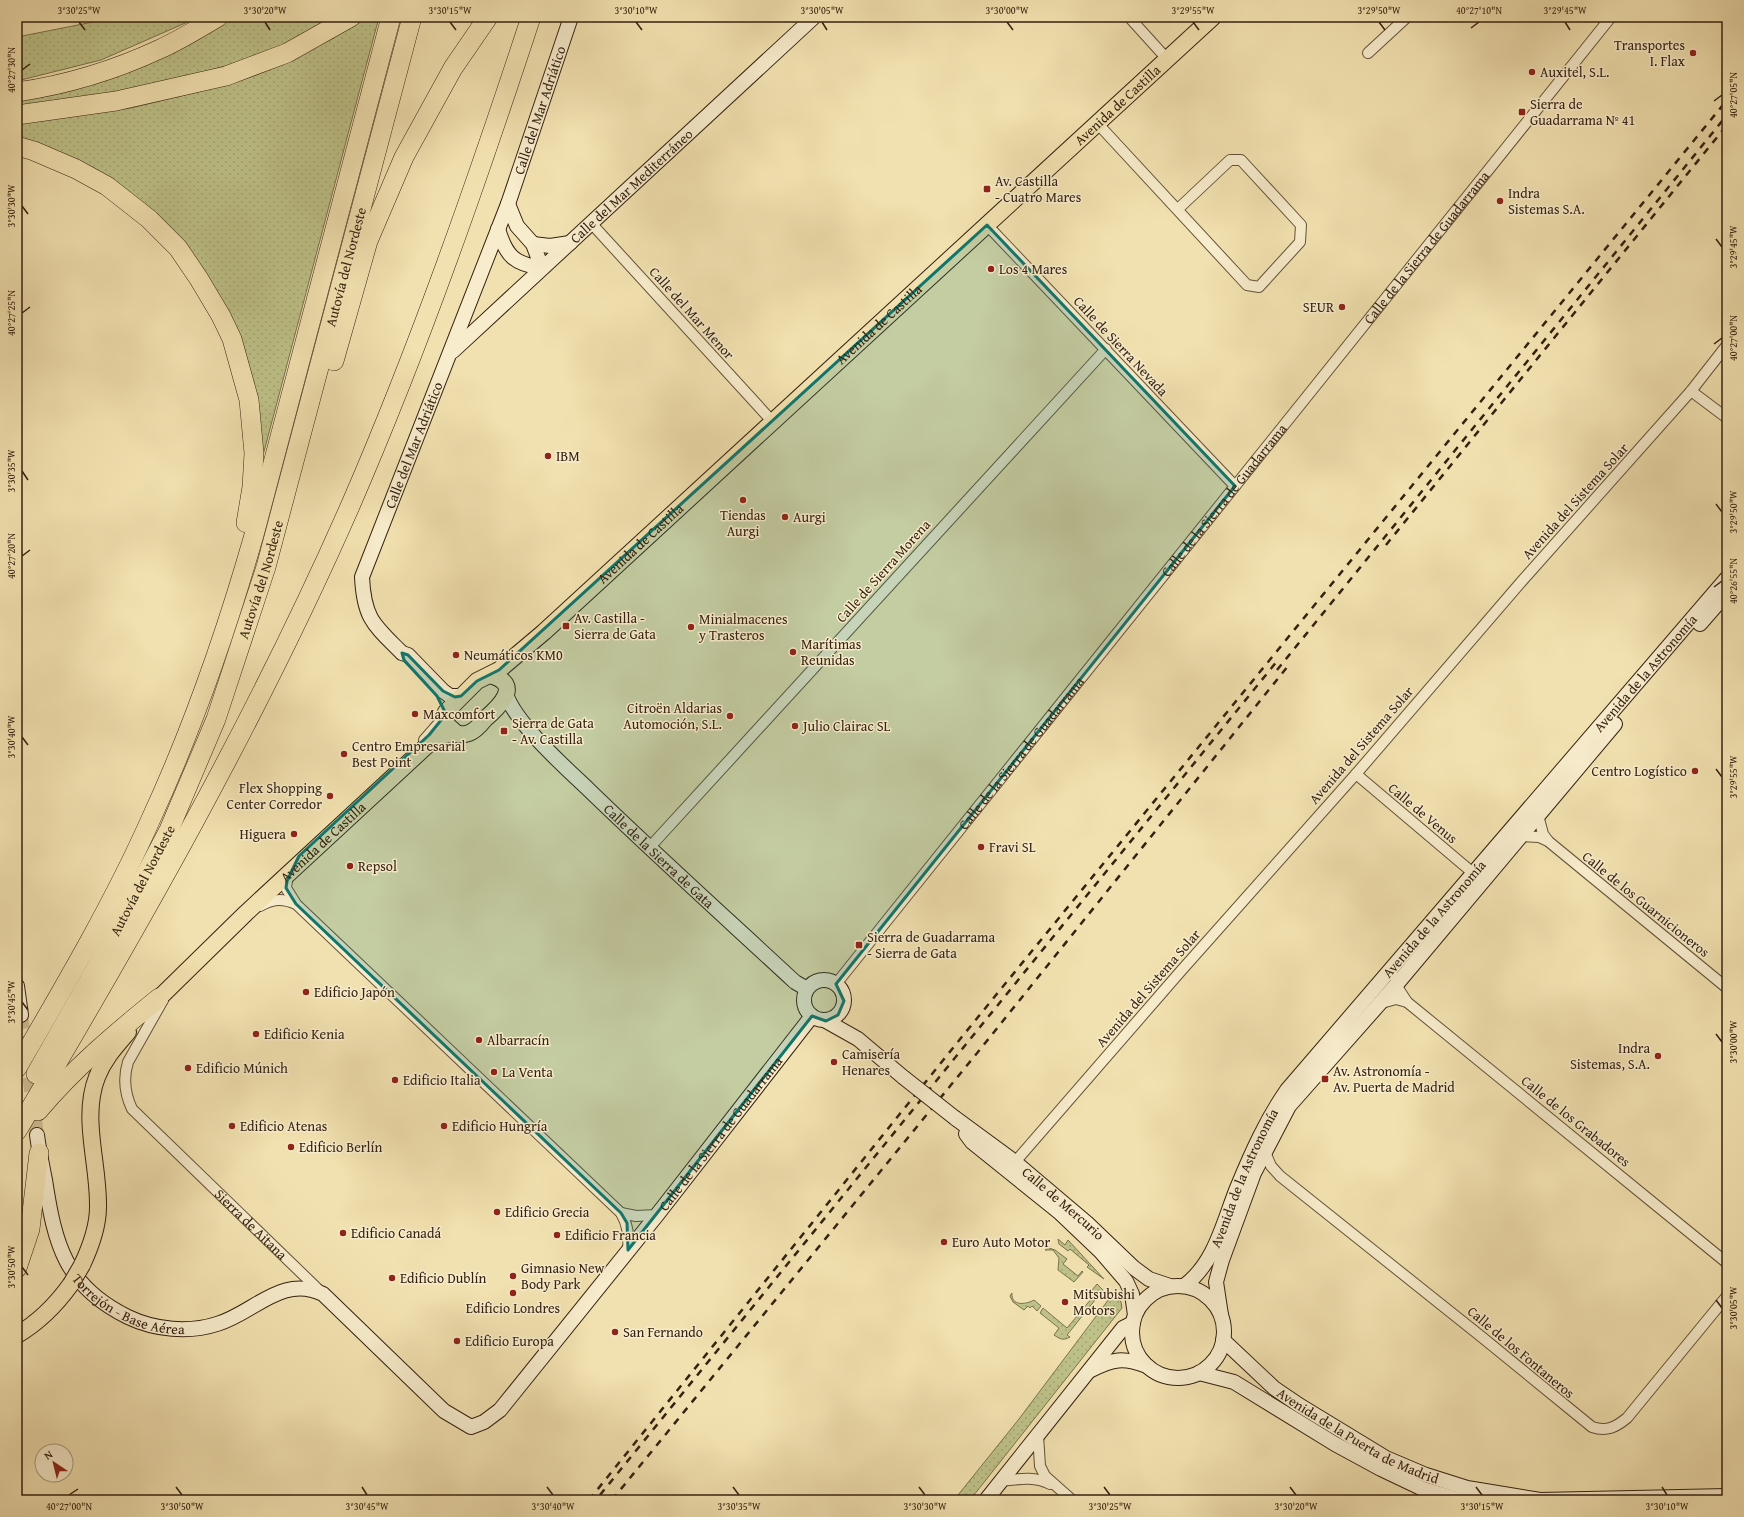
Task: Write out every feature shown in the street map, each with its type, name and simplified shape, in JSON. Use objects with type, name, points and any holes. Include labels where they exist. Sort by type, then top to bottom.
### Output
[{"type":"highway","points":[[17,92],[74,80],[120,66],[161,49],[218,17]]},
{"type":"highway","name":"Autovía del Nordeste","points":[[17,1068],[80,960],[150,822],[197,712],[236,598],[254,535],[391,17]]},
{"type":"highway","name":"Autovía del Nordeste","points":[[17,1106],[95,970],[169,830],[216,720],[266,567],[412,17]]},
{"type":"highway","points":[[266,567],[295,497],[368,240],[404,157],[453,68],[488,17]]},
{"type":"highway","points":[[17,1131],[107,978],[243,730],[350,505],[397,393],[468,202],[531,17]]},
{"type":"highway","points":[[17,115],[116,101],[226,76],[286,53],[344,21]]},
{"type":"highway","points":[[17,146],[34,151],[76,169],[107,186],[149,219],[178,248],[221,316],[232,339],[249,400],[254,453],[252,487],[245,531],[197,712]]},
{"type":"highway","points":[[17,1140],[50,1097],[124,1027],[165,992]]},
{"type":"highway","points":[[17,1268],[30,1229],[38,1144]]},
{"type":"main road","name":"Avenida de Castilla","points":[[445,714],[477,681],[511,661],[544,632],[1213,17]]},
{"type":"main road","name":"Avenida de Castilla","points":[[288,874],[433,740],[447,734],[472,732],[505,701],[510,676],[544,632]]},
{"type":"main road","points":[[490,674],[502,681],[506,690]]},
{"type":"main road","points":[[445,714],[446,724],[457,734]]},
{"type":"main road","points":[[17,1335],[44,1315],[58,1302],[82,1265],[96,1226],[98,1206],[91,1112],[92,1095],[97,1077],[111,1052],[165,992],[288,874]]},
{"type":"street","name":"Calle del Mar Adriático","points":[[445,714],[437,696],[404,660],[402,654],[375,626],[365,608],[362,577],[508,204],[572,17]]},
{"type":"street","name":"Calle del Mar Mediterráneo","points":[[450,354],[814,17]]},
{"type":"street","points":[[1129,17],[1167,59]]},
{"type":"street","points":[[1368,53],[1407,17]]},
{"type":"street","name":"Calle de la Sierra de Guadarrama","points":[[836,984],[1611,17]]},
{"type":"street","points":[[1098,124],[1247,285],[1259,287],[1300,242],[1301,225],[1241,160],[1230,160],[1178,209]]},
{"type":"street","points":[[508,204],[517,226],[533,244],[542,268]]},
{"type":"street","name":"Calle del Mar Menor","points":[[592,223],[772,421]]},
{"type":"street","name":"Calle de Sierra Nevada","points":[[987,224],[1235,486]]},
{"type":"street","points":[[498,230],[510,256],[518,262],[542,268]]},
{"type":"street","points":[[533,244],[550,246],[570,243]]},
{"type":"street","name":"Avenida del Sistema Solar","points":[[1015,1162],[1180,972],[1356,774],[1522,581],[1691,391],[1727,345]]},
{"type":"street","name":"Calle de Sierra Morena","points":[[649,848],[1106,349]]},
{"type":"street","points":[[1691,391],[1727,418]]},
{"type":"street","name":"Avenida de la Astronomía","points":[[1177,1286],[1200,1273],[1211,1256],[1248,1173],[1266,1125],[1288,1090],[1727,578]]},
{"type":"street","name":"Avenida de la Astronomía","points":[[1221,1315],[1216,1282],[1248,1173],[1265,1152],[1289,1106],[1396,984],[1727,593]]},
{"type":"street","name":"Calle del Mar Adriático","points":[[402,654],[408,655],[443,691],[450,696],[461,696]]},
{"type":"street","name":"Calle de la Sierra de Gata","points":[[506,690],[517,716],[566,767],[649,848],[795,982],[807,989]]},
{"type":"street","points":[[492,713],[504,712],[517,716]]},
{"type":"street","name":"Avenida de Castilla","points":[[288,874],[299,856],[429,735],[445,714]]},
{"type":"street","name":"Calle de Venus","points":[[1356,774],[1473,873]]},
{"type":"street","name":"Calle de los Guarnicioneros","points":[[1538,815],[1543,834],[1548,841],[1727,988]]},
{"type":"street","name":"Calle de los Guarnicioneros","points":[[1506,835],[1539,837],[1548,841]]},
{"type":"street","points":[[1471,895],[1474,883],[1473,873],[1491,871]]},
{"type":"street","points":[[288,874],[286,888],[296,904],[621,1213],[627,1223],[629,1238],[628,1250]]},
{"type":"street","points":[[246,913],[278,899],[296,904]]},
{"type":"street","points":[[1396,984],[1396,974],[1405,953]]},
{"type":"street","points":[[820,980],[828,980],[836,984],[842,991],[844,1001],[843,1008],[846,1018],[858,1039],[826,1021],[812,1016],[806,1010],[804,1002],[807,989],[813,983],[820,980]]},
{"type":"street","name":"Calle de los Grabadores","points":[[1396,984],[1407,1002],[1727,1263]]},
{"type":"street","points":[[17,986],[21,1015]]},
{"type":"street","name":"Sierra de Aitana","points":[[165,992],[125,1070],[126,1090],[132,1109],[444,1411],[471,1427]]},
{"type":"street","points":[[1378,1004],[1396,1000],[1407,1002]]},
{"type":"street","points":[[826,1021],[838,1015],[843,1008]]},
{"type":"street","name":"Calle de la Sierra de Guadarrama","points":[[471,1427],[484,1422],[500,1410],[657,1215],[812,1016]]},
{"type":"street","name":"Calle de Mercurio","points":[[858,1039],[955,1118],[1015,1162],[1087,1223],[1134,1268],[1149,1279],[1177,1286]]},
{"type":"street","name":"Calle de Mercurio","points":[[955,1118],[972,1142],[1072,1224],[1111,1263],[1126,1281],[1132,1294],[1134,1319]]},
{"type":"street","name":"Torrejón - Base Aérea","points":[[38,1144],[52,1224],[62,1253],[73,1272],[88,1292],[117,1312],[152,1326],[176,1329],[200,1328],[232,1318],[277,1293],[307,1288],[323,1294]]},
{"type":"street","name":"Calle de los Fontaneros","points":[[1265,1152],[1271,1166],[1280,1176],[1483,1338],[1581,1420],[1599,1430],[1609,1430],[1618,1426],[1628,1418],[1727,1296]]},
{"type":"street","points":[[988,1155],[1008,1162],[1015,1162],[1027,1186]]},
{"type":"street","name":"Calle de los Fontaneros","points":[[1248,1173],[1272,1173],[1280,1176]]},
{"type":"street","points":[[621,1213],[636,1216],[657,1215]]},
{"type":"street","points":[[1089,1371],[1106,1362],[1119,1359],[1134,1361],[1147,1366],[1158,1373],[1170,1377],[1182,1378],[1199,1373],[1210,1365],[1218,1355],[1223,1340],[1224,1329],[1221,1315],[1212,1301],[1200,1291],[1177,1286],[1156,1292],[1143,1301],[1134,1319],[1133,1343],[1138,1356],[1147,1366]]},
{"type":"street","points":[[986,1500],[1122,1328],[1134,1319]]},
{"type":"street","name":"Avenida de la Puerta de Madrid","points":[[1223,1340],[1263,1378],[1298,1405],[1386,1458],[1426,1476],[1467,1488],[1540,1500],[1727,1496]]},
{"type":"street","name":"Avenida de la Puerta de Madrid","points":[[1199,1373],[1234,1382],[1335,1444],[1380,1469],[1423,1488],[1460,1500]]},
{"type":"street","points":[[1038,1435],[1040,1466],[1045,1476],[1072,1500]]},
{"type":"street","points":[[1001,1481],[1030,1478],[1042,1480],[1057,1488]]},
{"type":"highlighted area","points":[[987,225],[1235,486],[836,984],[844,1001],[838,1015],[826,1021],[812,1016],[628,1250],[627,1223],[621,1213],[296,904],[286,888],[287,881],[299,856],[429,735],[446,714],[437,696],[404,660],[402,653],[408,655],[443,691],[455,697],[461,696],[477,681],[499,670]]},
{"type":"green space","points":[[107,17],[199,17],[101,60],[17,81],[17,37],[93,22]]},
{"type":"green space","points":[[234,17],[341,17],[303,36],[264,52],[184,78],[102,95],[17,107],[17,100],[105,79],[196,41]]},
{"type":"green space","points":[[369,17],[379,17],[257,478],[252,392],[159,218],[17,140],[17,122],[131,108],[197,92],[276,66],[328,41]]},
{"type":"green space","points":[[1058,1239],[1065,1245],[1068,1240],[1104,1279],[1087,1267],[1089,1265],[1070,1249],[1068,1251],[1059,1244]]},
{"type":"green space","points":[[1049,1248],[1055,1250],[1067,1259],[1063,1264],[1078,1276],[1082,1271],[1083,1272],[1074,1282],[1058,1270],[1059,1258],[1053,1250],[1045,1250]]},
{"type":"green space","points":[[1097,1284],[1103,1290],[1102,1297],[1099,1295],[1067,1335],[1070,1337],[1062,1339],[1054,1335],[1059,1328],[1040,1313],[1043,1308],[1067,1328],[1092,1298],[1088,1295]]},
{"type":"green space","points":[[1115,1291],[1121,1302],[1122,1308],[970,1500],[954,1500],[1019,1419]]},
{"type":"green space","points":[[1012,1293],[1012,1297],[1016,1302],[1027,1303],[1034,1300],[1041,1306],[1037,1311],[1032,1306],[1030,1308],[1028,1306],[1024,1310],[1013,1302],[1010,1296]]},
{"type":"tunnel","points":[[21,1015],[37,1135]]},
{"type":"railway","points":[[589,1500],[965,1033],[1727,100]]},
{"type":"railway","points":[[1277,670],[1727,115]]},
{"type":"railway","points":[[1386,545],[1727,125]]},
{"type":"railway","points":[[600,1495],[1278,660]]},
{"type":"railway","points":[[612,1500],[982,1047],[1288,666]]},
{"type":"place","name":"Transportes I. Flax","points":[[1693,53]]},
{"type":"place","name":"Auxitel, S.L.","points":[[1532,72]]},
{"type":"place","name":"Sierra de Guadarrama Nº 41","points":[[1522,112]]},
{"type":"place","name":"Av. Castilla - Cuatro Mares","points":[[987,189]]},
{"type":"place","name":"Indra Sistemas S.A.","points":[[1500,201]]},
{"type":"place","name":"Los 4 Mares","points":[[991,269]]},
{"type":"place","name":"SEUR","points":[[1342,307]]},
{"type":"place","name":"IBM","points":[[548,456]]},
{"type":"place","name":"Tiendas Aurgi","points":[[743,500]]},
{"type":"place","name":"Aurgi","points":[[785,517]]},
{"type":"place","name":"Av. Castilla - Sierra de Gata","points":[[566,626]]},
{"type":"place","name":"Minialmacenes y Trasteros","points":[[691,627]]},
{"type":"place","name":"Marítimas Reunidas","points":[[793,652]]},
{"type":"place","name":"Neumáticos KM0","points":[[456,655]]},
{"type":"place","name":"Maxcomfort","points":[[415,714]]},
{"type":"place","name":"Citroën Aldarias Automoción, S.L.","points":[[730,716]]},
{"type":"place","name":"Julio Clairac SL","points":[[795,726]]},
{"type":"place","name":"Sierra de Gata - Av. Castilla","points":[[504,731]]},
{"type":"place","name":"Centro Empresarial Best Point","points":[[344,754]]},
{"type":"place","name":"Centro Logístico","points":[[1695,771]]},
{"type":"place","name":"Flex Shopping Center Corredor","points":[[330,796]]},
{"type":"place","name":"Higuera","points":[[294,834]]},
{"type":"place","name":"Fravi SL","points":[[981,847]]},
{"type":"place","name":"Repsol","points":[[350,866]]},
{"type":"place","name":"Sierra de Guadarrama - Sierra de Gata","points":[[859,945]]},
{"type":"place","name":"Edificio Japón","points":[[306,992]]},
{"type":"place","name":"Edificio Kenia","points":[[256,1034]]},
{"type":"place","name":"Albarracín","points":[[479,1040]]},
{"type":"place","name":"Indra Sistemas, S.A.","points":[[1658,1056]]},
{"type":"place","name":"Camisería Henares","points":[[834,1062]]},
{"type":"place","name":"Edificio Múnich","points":[[188,1068]]},
{"type":"place","name":"La Venta","points":[[494,1072]]},
{"type":"place","name":"Av. Astronomía - Av. Puerta de Madrid","points":[[1325,1079]]},
{"type":"place","name":"Edificio Italia","points":[[395,1080]]},
{"type":"place","name":"Edificio Atenas","points":[[232,1126]]},
{"type":"place","name":"Edificio Hungría","points":[[444,1126]]},
{"type":"place","name":"Edificio Berlín","points":[[291,1147]]},
{"type":"place","name":"Edificio Grecia","points":[[497,1212]]},
{"type":"place","name":"Edificio Canadá","points":[[343,1233]]},
{"type":"place","name":"Edificio Francia","points":[[557,1235]]},
{"type":"place","name":"Euro Auto Motor","points":[[944,1242]]},
{"type":"place","name":"Gimnasio New Body Park","points":[[513,1276]]},
{"type":"place","name":"Edificio Dublín","points":[[392,1278]]},
{"type":"place","name":"Edificio Londres","points":[[513,1293]]},
{"type":"place","name":"Mitsubishi Motors","points":[[1065,1302]]},
{"type":"place","name":"San Fernando","points":[[615,1332]]},
{"type":"place","name":"Edificio Europa","points":[[457,1341]]}]
